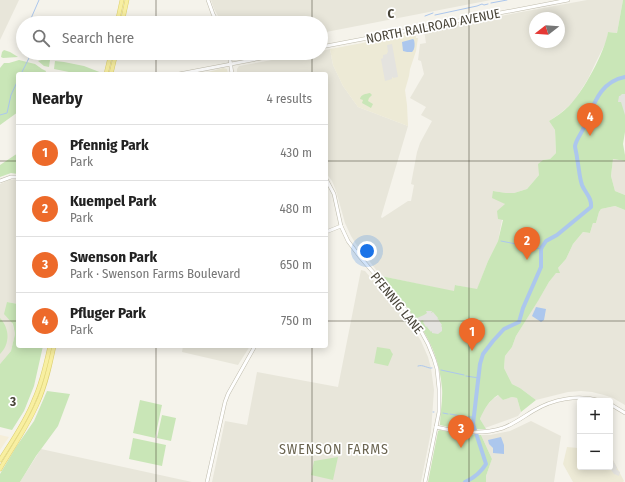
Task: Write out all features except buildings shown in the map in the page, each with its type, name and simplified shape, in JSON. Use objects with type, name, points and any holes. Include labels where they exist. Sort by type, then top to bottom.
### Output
[{"type":"main road","points":[[119,16],[122,0]]},
{"type":"main road","points":[[124,16],[127,0]]},
{"type":"main road","points":[[106,72],[109,60]]},
{"type":"main road","points":[[111,72],[114,60]]},
{"type":"main road","points":[[0,469],[37,394],[50,348]]},
{"type":"main road","points":[[0,460],[28,423],[39,401],[48,373],[54,348]]},
{"type":"street","points":[[208,0],[214,16]]},
{"type":"street","name":"NORTH RAILROAD AVENUE","points":[[328,46],[568,0]]},
{"type":"street","points":[[229,60],[232,72]]},
{"type":"street","points":[[188,72],[247,60]]},
{"type":"street","points":[[0,181],[7,178],[16,177]]},
{"type":"street","name":"PFENNIG LANE","points":[[328,183],[334,194],[342,226],[351,246],[408,313],[422,332],[437,369],[439,412],[425,482]]},
{"type":"street","points":[[328,231],[342,226]]},
{"type":"street","points":[[208,482],[225,402],[254,348]]},
{"type":"street","points":[[436,427],[481,432],[494,430],[506,426],[543,406],[559,400],[577,398]]},
{"type":"street","points":[[613,406],[625,413]]},
{"type":"shaded area","points":[[0,0],[19,0],[0,40]]},
{"type":"shaded area","points":[[211,0],[491,0],[328,32],[328,16],[218,16]]},
{"type":"shaded area","points":[[587,0],[623,0],[617,33],[608,32],[607,40],[578,96],[569,106],[549,121],[555,130],[556,153],[550,159],[543,160],[539,175],[527,189],[514,193],[493,191],[505,204],[498,241],[488,261],[477,290],[456,285],[455,292],[381,276],[356,244],[345,223],[336,191],[328,176],[328,72],[237,72],[239,66],[272,60],[328,60],[328,49],[330,49],[333,65],[343,86],[358,107],[408,126],[381,217],[382,218],[408,201],[411,201],[414,185],[411,184],[417,152],[420,143],[432,121],[421,115],[426,107],[410,98],[424,74],[421,61],[418,60],[420,44],[426,43],[424,30]]},
{"type":"shaded area","points":[[411,34],[418,38],[416,51],[405,90],[408,126],[358,107],[343,86],[333,65],[330,49]]},
{"type":"shaded area","points":[[392,44],[398,77],[392,77],[392,79],[385,81],[381,59],[383,58],[383,55],[387,54],[388,52],[387,45]]},
{"type":"shaded area","points":[[223,68],[227,69],[228,72],[208,72]]},
{"type":"shaded area","points":[[625,94],[625,115],[621,102],[618,102],[619,96]]},
{"type":"shaded area","points":[[613,159],[625,161],[625,195],[615,191],[611,176]]},
{"type":"shaded area","points":[[16,179],[16,304],[7,302],[15,334],[11,351],[0,364],[0,184],[9,180]]},
{"type":"shaded area","points":[[615,206],[625,210],[625,405],[604,395],[581,391],[568,392],[536,400],[512,384],[504,368],[505,356],[512,347],[516,336],[549,282],[566,259],[573,244],[583,232],[590,233],[593,223],[596,223],[601,209]]},
{"type":"shaded area","points":[[361,270],[365,271],[411,325],[421,341],[428,357],[434,390],[431,432],[421,482],[212,482],[225,421],[247,425],[257,372],[338,387]]},
{"type":"shaded area","points":[[426,311],[432,311],[431,313],[433,312],[438,318],[437,320],[438,319],[442,325],[442,331],[438,334],[432,333],[432,331],[431,332],[427,327],[428,326],[426,327],[423,322],[424,321],[422,320],[420,322],[417,318],[427,313]]},
{"type":"shaded area","points":[[183,348],[249,348],[238,365],[182,352]]},
{"type":"shaded area","points":[[499,395],[503,400],[512,397],[517,398],[521,412],[518,416],[485,428],[480,419],[483,410]]},
{"type":"shaded area","points":[[531,421],[561,436],[554,482],[486,482],[486,476],[492,459],[481,435],[490,435],[510,431]]},
{"type":"shaded area","points":[[0,435],[9,437],[0,450]]},
{"type":"shaded area","points":[[567,447],[577,448],[577,470],[613,470],[613,460],[624,481],[573,482],[563,464]]},
{"type":"shaded area","points":[[41,449],[192,482],[20,482]]},
{"type":"shaded area","points":[[613,461],[617,468],[616,469],[620,472],[619,476],[614,474],[611,470],[613,470]]},
{"type":"green space","points":[[623,0],[625,0],[625,132],[623,144],[625,161],[613,159],[611,176],[615,191],[625,195],[625,210],[615,206],[601,209],[596,223],[593,223],[590,233],[583,232],[573,244],[566,259],[558,268],[560,273],[556,273],[549,282],[516,336],[512,347],[505,356],[504,368],[512,384],[536,400],[521,412],[517,398],[512,397],[503,400],[498,395],[487,406],[480,419],[486,429],[463,429],[440,425],[442,388],[435,355],[429,340],[421,327],[381,276],[454,291],[455,285],[477,289],[498,241],[503,220],[498,219],[497,211],[505,204],[492,198],[493,191],[514,193],[527,189],[539,175],[538,164],[543,160],[550,159],[556,153],[555,130],[549,121],[567,108],[581,91],[598,61],[608,32],[617,33]]},
{"type":"green space","points":[[4,50],[10,52],[16,57],[3,58],[1,57]]},
{"type":"green space","points":[[19,60],[35,64],[46,71],[16,72],[16,113],[0,125],[0,68],[4,63]]},
{"type":"green space","points":[[50,60],[49,67],[44,66],[38,61]]},
{"type":"green space","points":[[55,61],[84,66],[99,72],[69,72],[54,69]]},
{"type":"green space","points":[[370,93],[372,95],[368,101],[373,104],[371,108],[362,103],[363,100],[360,99],[363,95]]},
{"type":"green space","points":[[16,154],[16,174],[11,173],[0,177],[0,165]]},
{"type":"green space","points":[[7,302],[16,304],[16,348],[43,348],[34,386],[24,411],[12,430],[0,427],[0,364],[11,351],[15,334],[13,324],[4,314]]},
{"type":"green space","points":[[0,318],[6,327],[8,336],[6,346],[0,354]]},
{"type":"green space","points":[[377,347],[390,349],[393,354],[388,366],[374,363]]},
{"type":"green space","points":[[47,391],[70,394],[58,426],[36,456],[20,482],[0,482],[0,474],[34,421]]},
{"type":"green space","points":[[140,400],[162,405],[155,438],[133,433]]},
{"type":"green space","points":[[162,415],[176,418],[171,441],[157,438]]},
{"type":"green space","points":[[438,431],[481,435],[492,459],[486,476],[486,482],[428,482]]},
{"type":"green space","points":[[133,438],[166,445],[162,466],[129,459]]},
{"type":"green space","points":[[338,457],[333,480],[311,475],[314,461]]},
{"type":"water","points":[[413,39],[414,49],[412,52],[403,51],[402,42]]},
{"type":"water","points":[[536,307],[546,309],[544,320],[541,322],[532,316]]},
{"type":"water","points":[[501,437],[504,445],[504,454],[493,453],[493,448],[489,444],[488,440]]},
{"type":"waterway","points":[[32,16],[39,0]]},
{"type":"waterway","points":[[491,3],[507,0]]},
{"type":"waterway","points":[[435,15],[482,4],[488,4]]},
{"type":"waterway","points":[[425,16],[433,13]]},
{"type":"waterway","points":[[22,72],[28,60]]},
{"type":"waterway","points":[[465,482],[482,470],[486,464],[473,424],[480,364],[483,354],[504,329],[519,322],[523,308],[541,267],[541,249],[546,241],[557,235],[591,207],[589,198],[581,182],[575,147],[577,139],[602,90],[608,84],[625,77]]},
{"type":"waterway","points":[[0,115],[7,113],[11,95],[16,84]]},
{"type":"waterway","points":[[501,241],[541,249]]},
{"type":"waterway","points":[[418,366],[432,368]]},
{"type":"waterway","points":[[441,370],[464,375]]},
{"type":"waterway","points":[[466,376],[479,378]]},
{"type":"waterway","points":[[443,413],[448,414]]},
{"type":"waterway","points":[[450,414],[474,417]]},
{"type":"place","name":"Pfluger Park","points":[[590,136]]},
{"type":"place","name":"Kuempel Park","points":[[527,260]]},
{"type":"place","name":"Pfennig Park","points":[[472,351]]},
{"type":"place","name":"Swenson Park","points":[[461,448]]},
{"type":"district","name":"SWENSON FARMS","points":[[334,449]]}]
